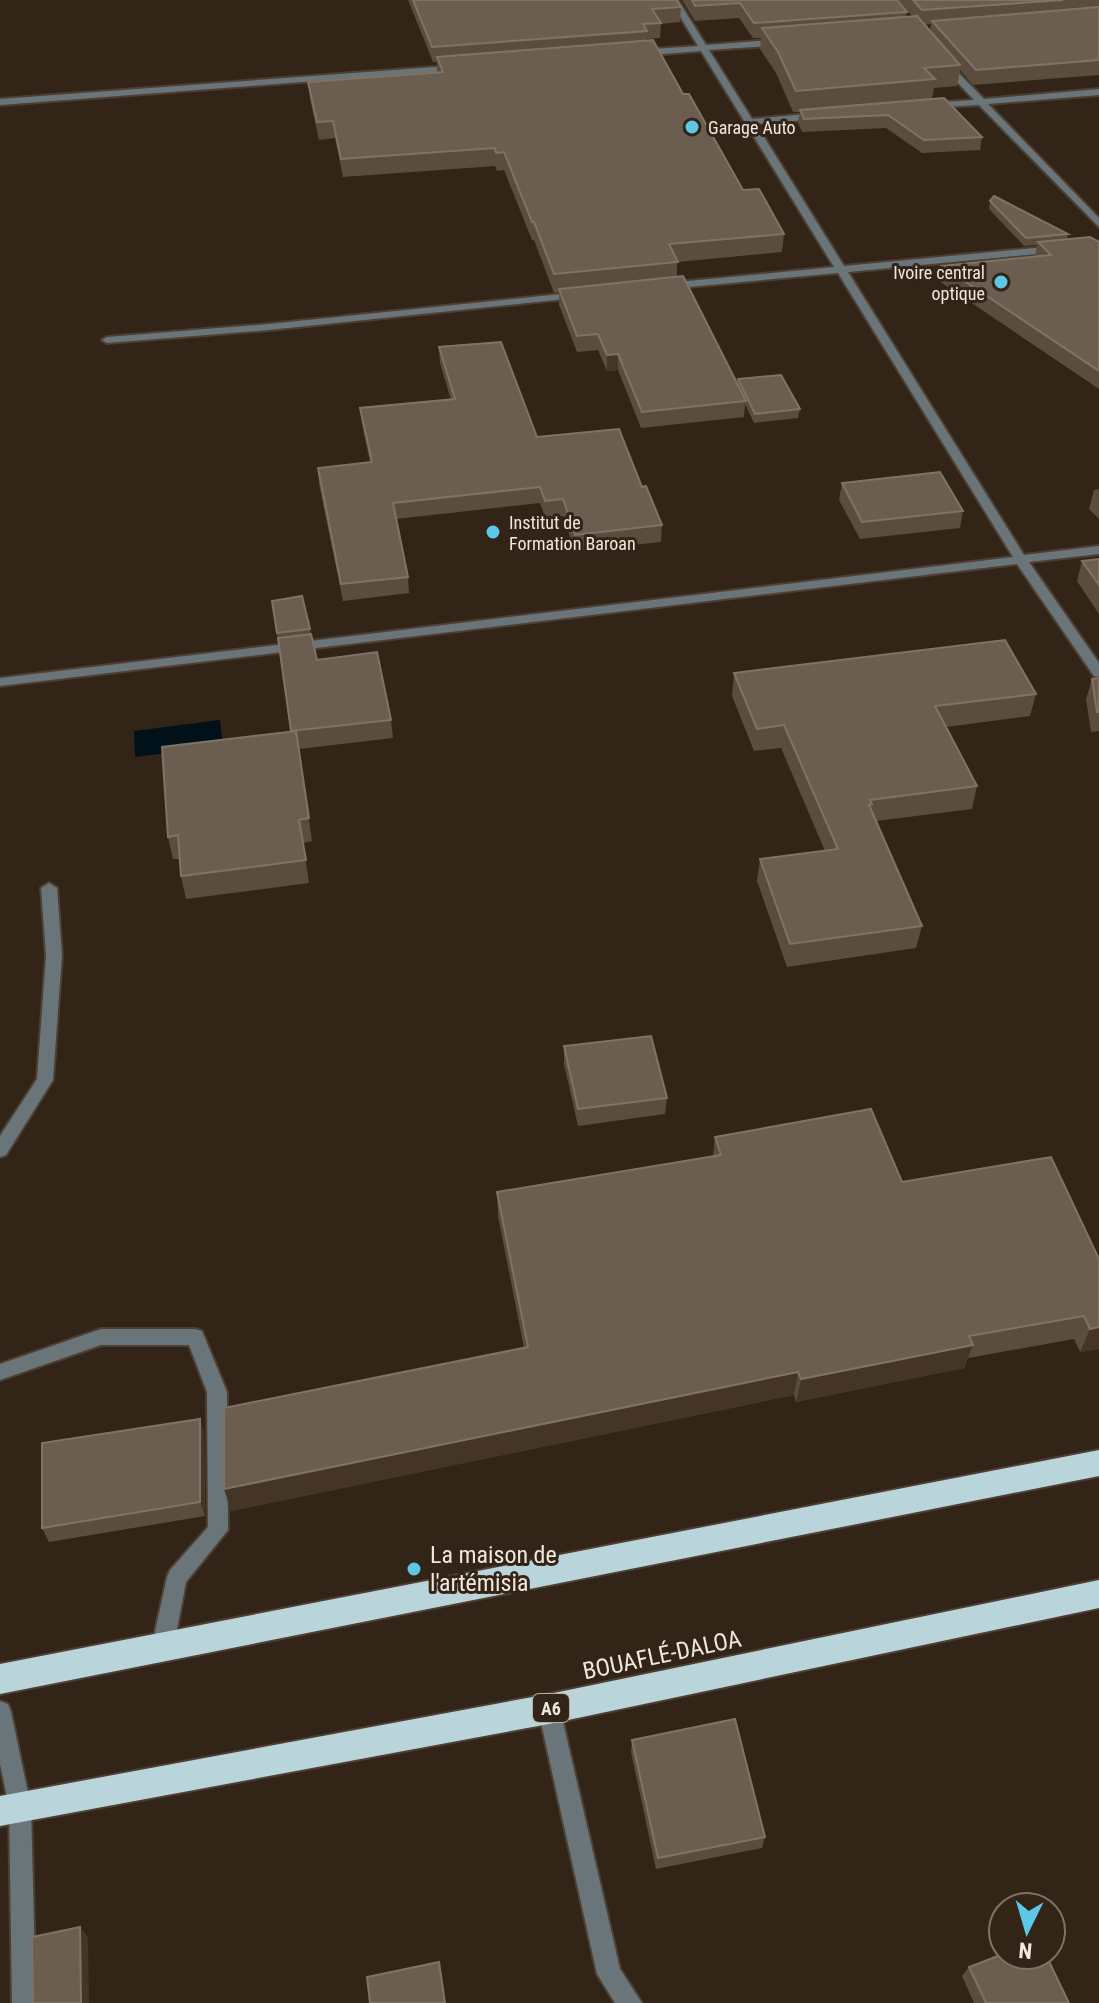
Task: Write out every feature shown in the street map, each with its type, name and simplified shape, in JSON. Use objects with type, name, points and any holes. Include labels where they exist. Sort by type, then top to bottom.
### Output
[{"type":"highway","points":[[0,1679],[1099,1463]]},
{"type":"highway","name":"BOUAFLÉ-DALOA","points":[[10,1809],[549,1709],[1099,1594]]},
{"type":"street","points":[[674,0],[843,268],[1021,560],[1099,673]]},
{"type":"street","points":[[626,54],[795,41]]},
{"type":"street","points":[[937,55],[1099,224]]},
{"type":"street","points":[[0,102],[469,66]]},
{"type":"street","points":[[918,107],[1099,92]]},
{"type":"street","points":[[751,122],[827,115]]},
{"type":"street","points":[[655,287],[1099,245]]},
{"type":"street","points":[[107,340],[592,294]]},
{"type":"street","points":[[0,682],[1099,550]]},
{"type":"street","points":[[0,1150],[45,1080],[54,955],[49,888]]},
{"type":"street","points":[[0,1372],[101,1337],[195,1337],[217,1392],[218,1530],[177,1577],[163,1645]]},
{"type":"street","points":[[549,1709],[609,1974],[630,2003]]},
{"type":"street","points":[[0,1712],[24,2003]]},
{"type":"shaded area","points":[[220,720],[223,746],[135,757],[134,731]]},
{"type":"building","points":[[413,0],[676,0],[681,7],[652,9],[661,23],[643,24],[647,31],[432,47]]},
{"type":"building","points":[[692,0],[897,0],[907,12],[754,23],[740,3],[695,6]]},
{"type":"building","points":[[913,0],[1063,0],[922,10]]},
{"type":"building","points":[[1099,7],[1099,60],[976,70],[932,21]]},
{"type":"building","points":[[917,16],[960,65],[924,68],[935,79],[796,91],[778,52],[762,28]]},
{"type":"building","points":[[653,40],[683,94],[689,94],[743,190],[759,189],[784,234],[669,244],[678,262],[554,274],[504,152],[496,153],[495,148],[341,159],[333,121],[317,122],[308,82],[443,72],[437,57]]},
{"type":"building","points":[[944,98],[982,137],[924,140],[888,115],[804,119],[800,110]]},
{"type":"building","points":[[994,196],[1068,234],[1026,238],[990,201]]},
{"type":"building","points":[[1090,237],[1099,242],[1099,371],[942,266],[1051,255],[1038,242]]},
{"type":"building","points":[[683,276],[746,401],[642,412],[618,354],[607,355],[598,334],[577,336],[559,289]]},
{"type":"building","points":[[501,342],[537,437],[619,429],[642,487],[646,486],[662,525],[575,535],[563,499],[545,501],[540,487],[393,503],[408,577],[341,584],[318,468],[372,462],[360,408],[455,399],[439,347]]},
{"type":"building","points":[[781,375],[800,409],[755,414],[738,379]]},
{"type":"building","points":[[940,472],[963,511],[862,522],[842,483]]},
{"type":"building","points":[[1099,559],[1099,585],[1082,561]]},
{"type":"building","points":[[302,596],[310,629],[277,633],[272,601]]},
{"type":"building","points":[[311,634],[317,660],[377,652],[391,720],[291,731],[278,638]]},
{"type":"building","points":[[1005,640],[1036,694],[935,706],[977,786],[870,800],[872,804],[869,805],[922,926],[790,944],[760,859],[838,849],[784,725],[757,729],[734,673]]},
{"type":"building","points":[[1099,678],[1099,712],[1097,712],[1092,679]]},
{"type":"building","points":[[296,731],[309,818],[299,820],[306,860],[181,876],[178,835],[168,837],[162,747]]},
{"type":"building","points":[[651,1036],[667,1098],[578,1109],[564,1046]]},
{"type":"building","points":[[871,1109],[902,1182],[1051,1157],[1099,1259],[1099,1327],[1090,1329],[1084,1316],[969,1336],[973,1345],[801,1379],[798,1372],[224,1489],[224,1408],[528,1347],[497,1192],[721,1155],[715,1137]]},
{"type":"building","points":[[200,1419],[200,1502],[42,1528],[42,1443]]},
{"type":"building","points":[[735,1719],[765,1837],[658,1858],[632,1740]]},
{"type":"building","points":[[80,1927],[81,2003],[33,2003],[32,1937]]},
{"type":"building","points":[[987,1960],[987,1971],[1054,1971],[1069,2003],[986,2003],[969,1967]]},
{"type":"building","points":[[439,1962],[445,2003],[370,2003],[367,1977]]},
{"type":"place","name":"Garage Auto","points":[[692,127]]},
{"type":"place","name":"Ivoire central optique","points":[[1001,282]]},
{"type":"place","name":"Institut de Formation Baroan","points":[[493,532]]},
{"type":"place","name":"La maison de l'artémisia","points":[[414,1569]]}]
